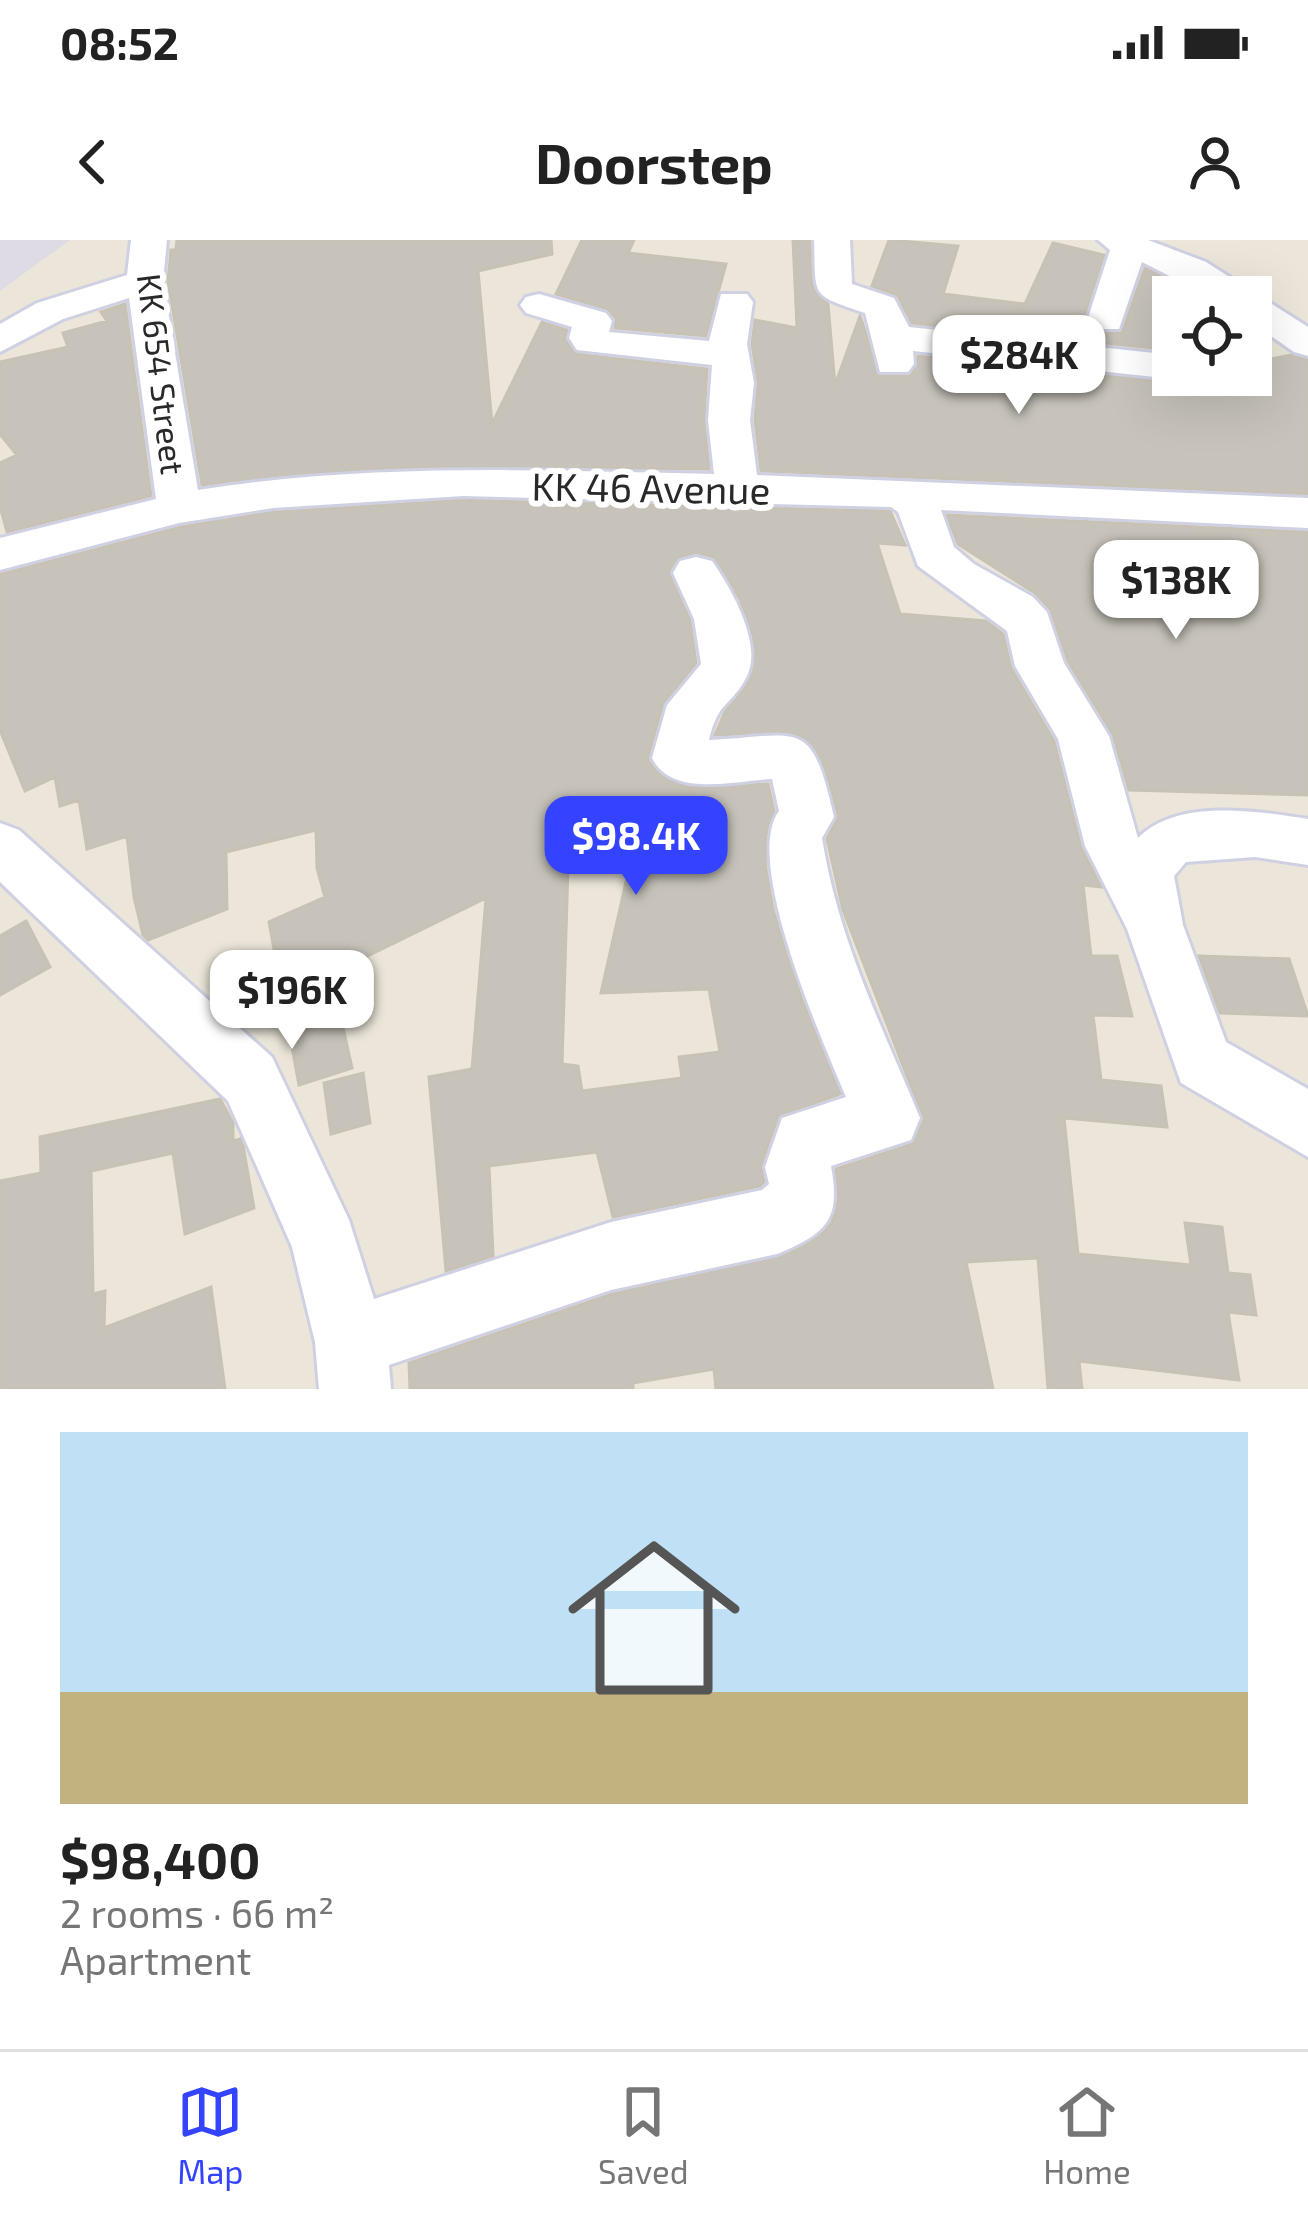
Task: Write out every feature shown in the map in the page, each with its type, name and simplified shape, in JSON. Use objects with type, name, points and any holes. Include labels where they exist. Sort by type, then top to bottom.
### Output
[{"type":"street","name":"KK 654 Street","points":[[148,240],[145,281],[179,508]]},
{"type":"street","points":[[832,240],[834,290],[881,306],[893,350],[1152,366]]},
{"type":"street","points":[[1106,321],[1123,243],[1202,276]]},
{"type":"street","points":[[0,340],[50,311],[145,281]]},
{"type":"street","points":[[734,302],[729,420],[737,489]]},
{"type":"street","points":[[539,305],[593,321],[588,338],[592,342],[731,355]]},
{"type":"street","points":[[1272,320],[1308,347]]},
{"type":"street","points":[[1272,353],[1308,347]]},
{"type":"street","name":"KK 46 Avenue","points":[[0,554],[179,508],[273,493],[463,482],[901,493],[1308,513]]},
{"type":"street","points":[[901,493],[917,505],[934,555],[958,576],[1016,609],[1030,625],[1040,666],[1084,736],[1113,846],[1154,926],[1202,1062],[1308,1125]]},
{"type":"street","points":[[0,847],[250,1079],[325,1244],[353,1365],[611,1256],[778,1220],[805,1198],[798,1167],[805,1141],[888,1118],[836,1007],[796,850],[794,832],[807,817],[795,762],[788,758],[683,762],[678,758],[692,705],[726,670],[727,649],[706,586],[696,573]]},
{"type":"street","points":[[1154,926],[1145,869],[1172,840],[1255,834],[1308,842]]},
{"type":"shaded area","points":[[0,240],[70,240],[0,291]]},
{"type":"building","points":[[177,240],[551,240],[552,254],[478,271],[492,424],[542,322],[567,330],[565,340],[577,354],[707,369],[704,420],[709,469],[391,468],[202,485],[168,281],[171,250],[176,250]]},
{"type":"building","points":[[582,240],[634,240],[628,253],[726,264],[706,336],[615,328],[616,318],[607,309],[556,294]]},
{"type":"building","points":[[793,240],[810,240],[812,285],[828,304],[835,385],[860,316],[880,376],[912,375],[918,356],[1152,381],[1152,396],[1272,396],[1272,359],[1291,355],[1308,360],[1308,494],[761,471],[755,420],[755,320],[797,328]]},
{"type":"building","points":[[889,240],[958,246],[943,294],[1025,304],[1053,243],[1104,255],[1083,320],[1093,334],[1122,333],[1145,268],[1160,276],[1152,276],[1152,348],[912,323],[898,296],[872,286]]},
{"type":"building","points":[[125,304],[151,496],[7,532],[0,506],[0,463],[17,455],[0,434],[0,362],[68,347],[63,333],[107,321],[101,312]]},
{"type":"building","points":[[463,500],[890,511],[905,545],[877,543],[900,614],[986,621],[1003,634],[1011,668],[1054,741],[1081,847],[1101,887],[1083,885],[1091,956],[1117,956],[1132,1016],[1093,1015],[1101,1080],[1161,1086],[1167,1127],[1064,1118],[1078,1254],[1191,1265],[1185,1223],[1222,1227],[1228,1273],[1250,1275],[1256,1315],[1228,1312],[1239,1380],[1079,1361],[1082,1389],[1048,1389],[1038,1258],[966,1262],[993,1389],[716,1389],[714,1369],[633,1383],[633,1389],[410,1389],[409,1363],[612,1294],[796,1250],[831,1224],[838,1200],[836,1169],[912,1144],[924,1120],[843,910],[827,839],[838,816],[822,760],[799,735],[715,735],[725,712],[751,678],[755,648],[740,599],[713,557],[697,553],[679,557],[669,571],[690,620],[696,663],[663,704],[648,761],[659,774],[687,787],[768,784],[774,811],[766,835],[766,869],[773,910],[840,1094],[778,1117],[761,1166],[764,1182],[760,1186],[613,1217],[597,1152],[489,1166],[493,1256],[446,1271],[429,1077],[472,1069],[486,898],[331,974],[352,1068],[299,1085],[269,922],[325,897],[317,868],[316,830],[226,852],[227,909],[148,940],[134,897],[127,836],[87,849],[79,800],[60,806],[55,777],[25,791],[0,730],[0,574],[180,527],[274,512]],"holes":[[[570,801],[644,802],[601,993],[709,989],[720,1052],[679,1057],[682,1078],[582,1091],[578,1066],[562,1064]]]},
{"type":"building","points":[[947,515],[1308,532],[1308,795],[1129,790],[1113,735],[1068,661],[1050,609],[1035,593],[958,544]]},
{"type":"building","points":[[26,921],[50,967],[0,995],[0,936]]},
{"type":"building","points":[[1199,956],[1289,959],[1308,1016],[1220,1013]]},
{"type":"building","points":[[363,1073],[370,1123],[331,1134],[324,1083]]},
{"type":"building","points":[[220,1099],[233,1123],[233,1141],[240,1139],[243,1146],[254,1208],[185,1234],[173,1153],[91,1171],[93,1294],[105,1291],[104,1328],[211,1287],[225,1389],[0,1389],[0,1181],[41,1173],[40,1137]]}]
